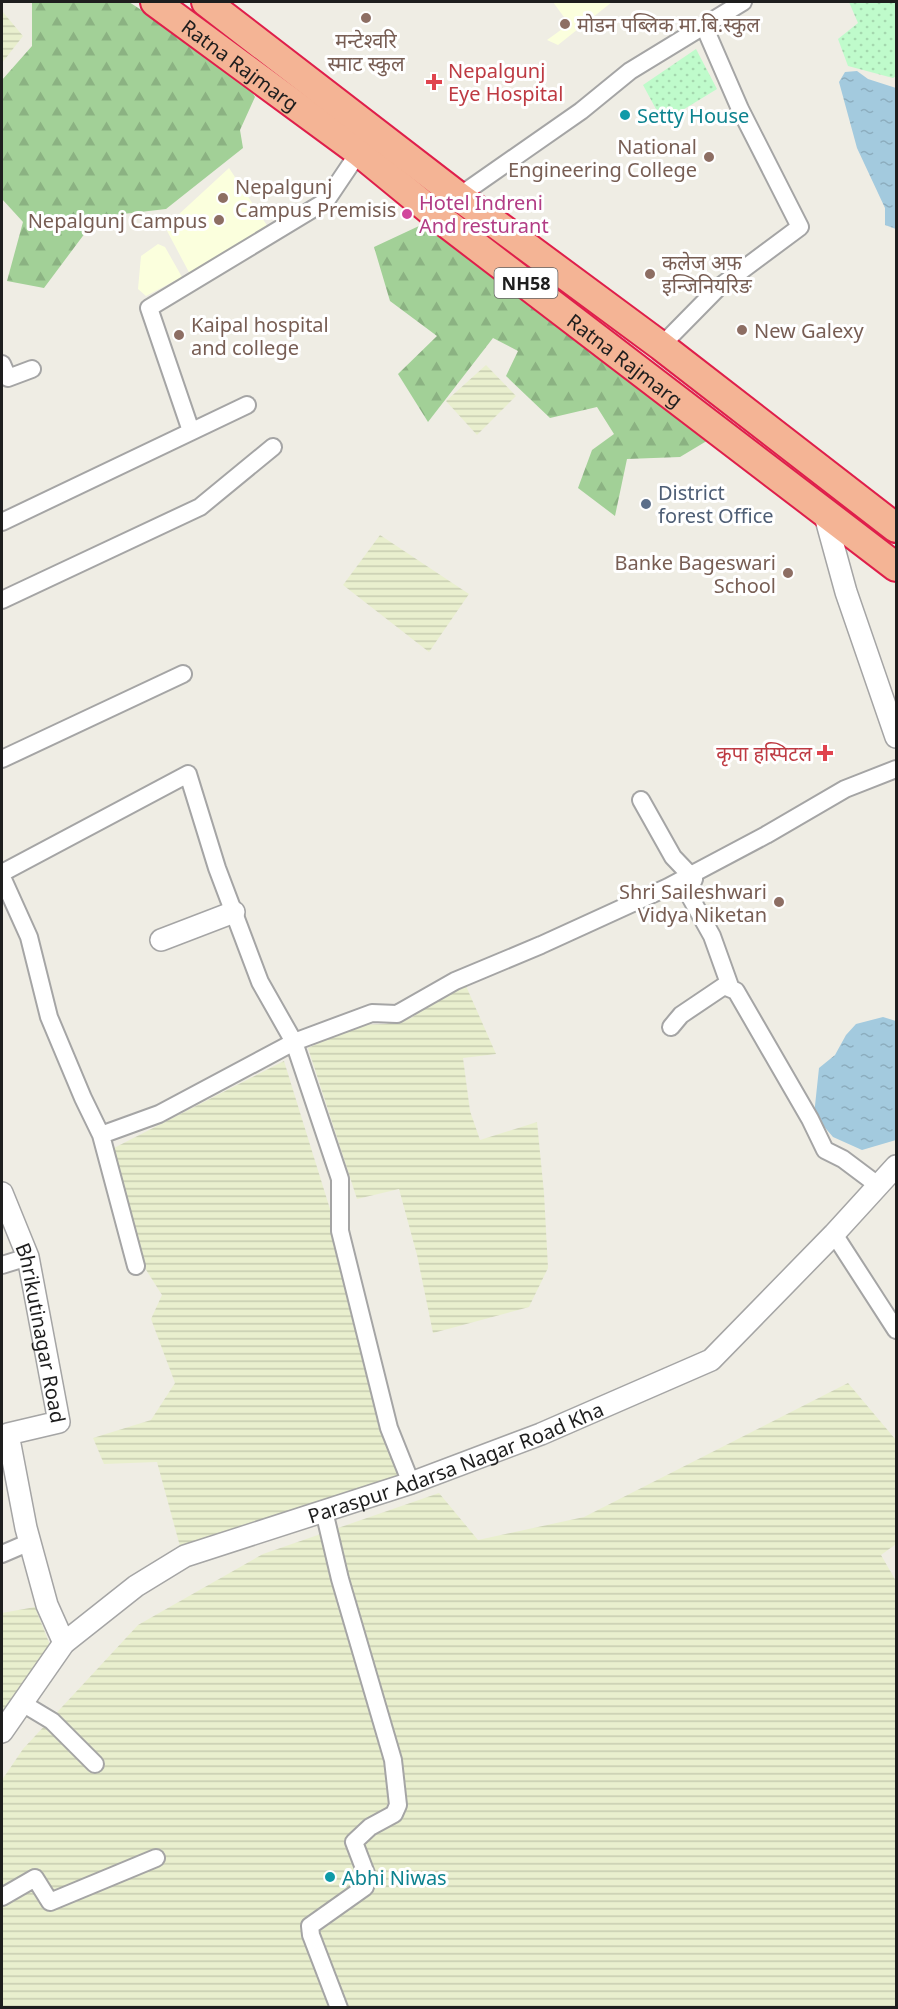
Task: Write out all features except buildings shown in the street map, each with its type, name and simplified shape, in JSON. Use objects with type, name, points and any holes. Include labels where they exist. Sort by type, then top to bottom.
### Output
[{"type":"highway","name":"Ratna Rajmarg","points":[[154,2],[359,152],[437,216],[897,567]]},
{"type":"highway","name":"Ratna Rajmarg","points":[[206,2],[458,196],[661,346],[897,528]]},
{"type":"street","points":[[437,216],[458,196],[582,111],[630,71],[743,2]]},
{"type":"street","points":[[661,346],[718,288],[800,227],[740,109],[704,26]]},
{"type":"street","points":[[191,431],[149,308],[326,201],[359,152]]},
{"type":"street","points":[[2,364],[8,378],[32,369]]},
{"type":"street","points":[[2,522],[247,405]]},
{"type":"street","points":[[2,600],[200,507],[273,447]]},
{"type":"street","points":[[824,512],[846,592],[897,736]]},
{"type":"street","points":[[2,759],[183,674]]},
{"type":"street","points":[[101,1135],[159,1114],[294,1042],[372,1013],[397,1014],[455,981],[541,945],[690,876],[845,789],[897,769]]},
{"type":"street","points":[[136,1266],[101,1135],[82,1098],[49,1017],[29,937],[2,875],[188,774],[217,868],[260,982],[294,1042],[340,1179],[340,1231],[389,1428],[411,1483]]},
{"type":"street","points":[[641,800],[673,857],[694,879],[688,893],[712,936],[731,989]]},
{"type":"street","points":[[161,940],[234,912]]},
{"type":"street","points":[[671,1027],[681,1015],[724,986],[736,991],[810,1119],[825,1150],[843,1159],[879,1185]]},
{"type":"street","name":"Paraspur Adarsa Nagar Road Kha","points":[[2,1732],[64,1644],[136,1586],[185,1556],[411,1483],[541,1434],[711,1360],[897,1166]]},
{"type":"street","name":"Bhrikutinagar Road","points":[[2,1193],[28,1257],[59,1422],[8,1434],[30,1542],[47,1605],[64,1644]]},
{"type":"street","points":[[834,1234],[897,1330]]},
{"type":"street","points":[[2,1265],[28,1257]]},
{"type":"street","points":[[324,1511],[340,1579],[393,1760],[398,1805],[394,1814],[370,1827],[354,1842],[367,1876],[365,1887],[310,1926],[311,1935],[339,2007]]},
{"type":"street","points":[[2,1554],[30,1542]]},
{"type":"street","points":[[22,1703],[52,1721],[94,1764]]},
{"type":"street","points":[[2,1897],[34,1878],[50,1902],[156,1857]]},
{"type":"shaded area","points":[[553,2],[612,2],[558,45],[547,40],[569,24]]},
{"type":"shaded area","points":[[2,11],[23,36],[2,63]]},
{"type":"shaded area","name":"Nepalgunj Campus Premisis","points":[[229,168],[270,230],[192,278],[165,227]]},
{"type":"shaded area","points":[[158,244],[165,247],[182,277],[146,296],[138,289],[141,256]]},
{"type":"shaded area","points":[[486,365],[516,396],[477,435],[446,401]]},
{"type":"shaded area","points":[[380,535],[469,594],[429,652],[343,585]]},
{"type":"shaded area","points":[[466,986],[496,1054],[463,1058],[470,1111],[480,1140],[537,1122],[548,1268],[529,1307],[433,1333],[417,1255],[399,1189],[357,1199],[308,1048],[358,1025],[386,1024],[411,1018],[446,994]]},
{"type":"shaded area","points":[[284,1061],[330,1209],[400,1475],[181,1550],[157,1462],[104,1464],[93,1438],[151,1420],[175,1383],[151,1319],[162,1295],[131,1246],[129,1213],[114,1148]]},
{"type":"shaded area","points":[[848,1383],[896,1440],[896,1544],[881,1555],[896,1581],[896,2007],[2,2008],[2,1780],[23,1749],[138,1625],[263,1554],[439,1493],[478,1540],[584,1517]]},
{"type":"shaded area","points":[[35,1607],[50,1645],[2,1715],[2,1613]]},
{"type":"green space","points":[[32,2],[129,2],[244,77],[255,97],[240,130],[243,148],[166,209],[97,217],[44,288],[7,281],[23,222],[2,199],[2,80],[32,46]]},
{"type":"green space","points":[[849,2],[896,2],[896,76],[893,78],[848,66],[838,39],[858,23]]},
{"type":"green space","points":[[696,49],[717,89],[663,122],[643,85]]},
{"type":"green space","points":[[434,219],[710,439],[680,457],[627,459],[615,516],[578,488],[592,450],[614,434],[597,407],[550,418],[506,376],[518,351],[493,338],[428,422],[398,374],[437,336],[390,301],[374,247]]},
{"type":"water","points":[[857,71],[868,79],[896,88],[896,229],[885,225],[885,208],[857,148],[839,82],[845,72]]},
{"type":"water","points":[[883,1017],[896,1021],[896,1140],[862,1150],[833,1137],[814,1115],[819,1068],[835,1055],[846,1035],[856,1024]]},
{"type":"place","name":"मन्टेश्वरि स्माट स्कुल","points":[[366,18]]},
{"type":"place","name":"माेडन पब्लिक मा.बि.स्कुल","points":[[565,24]]},
{"type":"place","name":"Nepalgunj Eye Hospital","points":[[434,82]]},
{"type":"place","name":"Setty House","points":[[625,115]]},
{"type":"place","name":"National Engineering College","points":[[709,157]]},
{"type":"place","name":"Nepalgunj Campus Premisis","points":[[223,198]]},
{"type":"place","name":"Hotel Indreni And resturant","points":[[407,214]]},
{"type":"place","name":"Nepalgunj Campus","points":[[219,220]]},
{"type":"place","name":"कलेज अफ इन्जिनियरिङ","points":[[650,274]]},
{"type":"place","name":"New Galexy","points":[[742,330]]},
{"type":"place","name":"Kaipal hospital and college","points":[[179,335]]},
{"type":"place","name":"District forest Office","points":[[646,504]]},
{"type":"place","name":"Banke Bageswari School","points":[[788,573]]},
{"type":"place","name":"कृपा हस्पिटल","points":[[825,753]]},
{"type":"place","name":"Shri Saileshwari Vidya Niketan","points":[[779,902]]},
{"type":"place","name":"Abhi Niwas","points":[[330,1877]]}]
